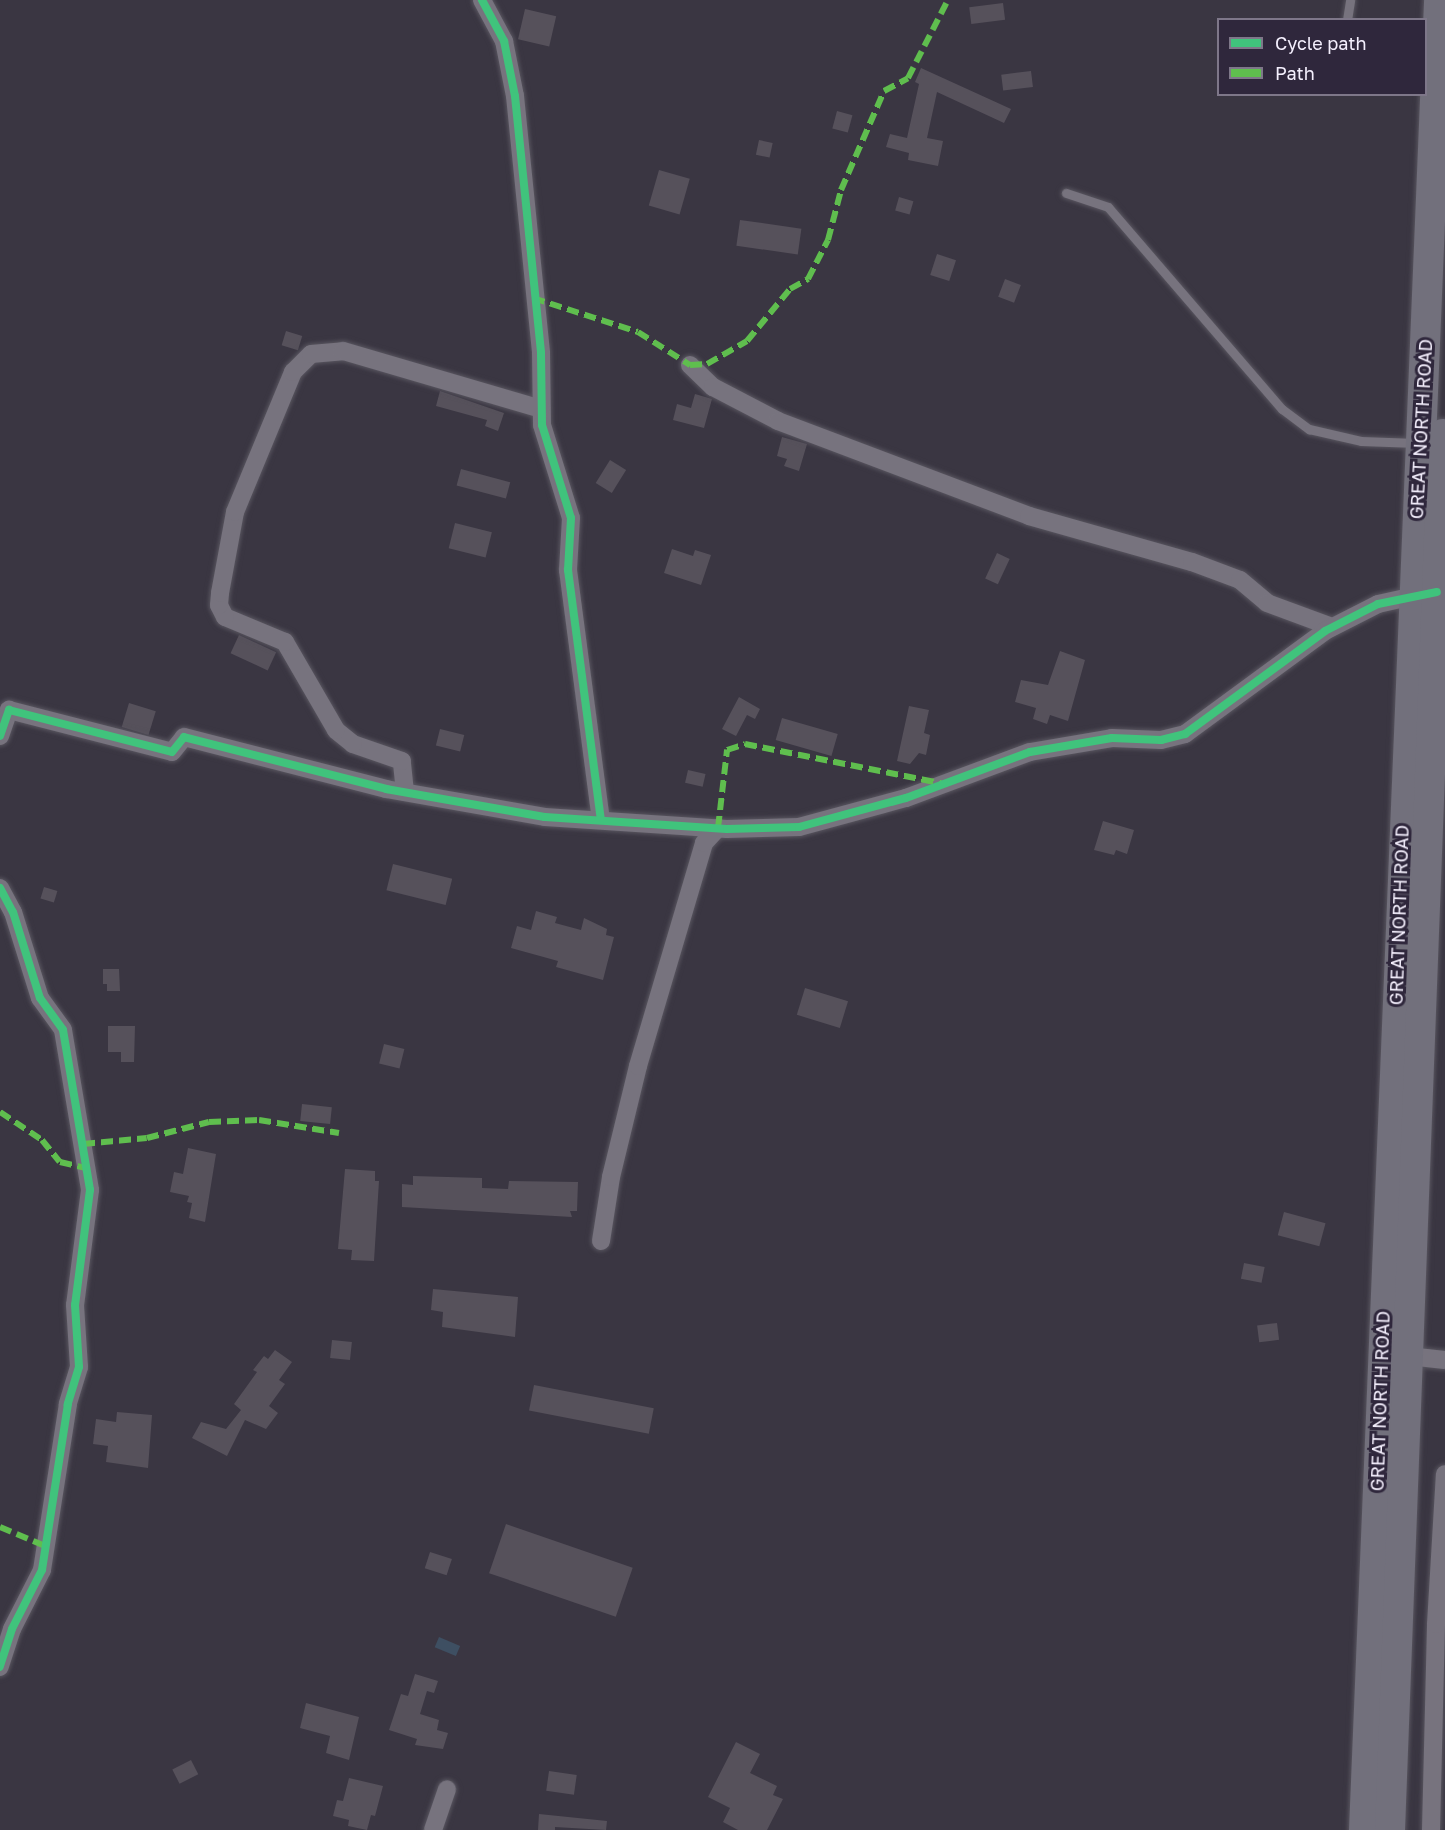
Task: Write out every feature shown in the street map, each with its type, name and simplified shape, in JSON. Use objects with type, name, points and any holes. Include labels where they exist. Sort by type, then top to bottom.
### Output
[{"type":"highway","name":"GREAT NORTH ROAD","points":[[1425,593],[1422,443],[1435,337],[1435,90],[1439,0]]},
{"type":"highway","name":"GREAT NORTH ROAD","points":[[1364,1830],[1395,1354],[1425,593],[1445,368]]},
{"type":"highway","name":"GREAT NORTH ROAD","points":[[1390,1830],[1395,1354]]},
{"type":"street","points":[[482,0],[504,41],[515,96],[534,282],[532,298],[541,352],[542,425],[571,518],[568,570],[601,819]]},
{"type":"street","points":[[405,792],[402,761],[353,744],[336,730],[285,642],[225,617],[219,605],[220,593],[235,512],[293,372],[310,354],[343,351],[541,409]]},
{"type":"street","points":[[690,364],[713,387],[778,421],[1029,516],[1192,562],[1240,580],[1267,603],[1332,627]]},
{"type":"street","points":[[0,736],[9,710],[172,752],[184,737],[405,792],[555,818],[601,819],[718,828],[816,824],[906,798],[1030,752],[1112,738],[1172,738],[1197,726],[1332,627],[1378,604],[1425,593]]},
{"type":"street","points":[[601,1241],[611,1177],[638,1066],[704,843],[718,828]]},
{"type":"street","points":[[0,888],[12,912],[39,998],[63,1030],[90,1190],[75,1305],[79,1367],[68,1404],[42,1570],[12,1629],[0,1667]]},
{"type":"street","points":[[1395,1354],[1445,1359]]},
{"type":"street","points":[[1431,1830],[1437,1601],[1445,1474]]},
{"type":"street","points":[[433,1830],[447,1789]]},
{"type":"lane","points":[[1347,18],[1350,0]]},
{"type":"lane","points":[[1066,192],[1108,207],[1282,410],[1309,429],[1361,441],[1422,443]]},
{"type":"water","points":[[439,1637],[460,1646],[456,1656],[435,1647]]},
{"type":"building","points":[[1003,3],[1005,20],[971,24],[969,7]]},
{"type":"building","points":[[525,9],[556,16],[549,46],[518,39]]},
{"type":"building","points":[[921,68],[1011,109],[1004,123],[937,92],[927,138],[943,141],[938,166],[908,160],[909,153],[886,147],[890,134],[907,138],[919,84],[915,82]]},
{"type":"building","points":[[1031,71],[1033,87],[1003,91],[1001,75]]},
{"type":"building","points":[[837,111],[852,115],[848,133],[832,128]]},
{"type":"building","points":[[759,140],[773,143],[770,158],[756,155]]},
{"type":"building","points":[[659,170],[690,179],[680,214],[649,206]]},
{"type":"building","points":[[899,197],[913,201],[910,215],[895,210]]},
{"type":"building","points":[[740,220],[801,229],[798,254],[736,246]]},
{"type":"building","points":[[937,254],[956,260],[949,281],[930,275]]},
{"type":"building","points":[[1005,279],[1021,285],[1014,303],[998,297]]},
{"type":"building","points":[[286,331],[302,336],[298,350],[282,345]]},
{"type":"building","points":[[440,391],[504,413],[498,431],[485,426],[487,420],[436,406]]},
{"type":"building","points":[[695,394],[712,399],[704,428],[673,420],[677,404],[691,408]]},
{"type":"building","points":[[782,437],[807,444],[799,471],[784,466],[787,459],[777,456]]},
{"type":"building","points":[[610,460],[626,470],[612,493],[596,483]]},
{"type":"building","points":[[461,469],[510,482],[506,499],[457,485]]},
{"type":"building","points":[[455,523],[492,532],[486,557],[449,548]]},
{"type":"building","points":[[672,549],[693,556],[695,550],[711,555],[701,585],[664,573]]},
{"type":"building","points":[[997,553],[1010,559],[998,584],[985,578]]},
{"type":"building","points":[[239,635],[276,652],[268,670],[231,653]]},
{"type":"building","points":[[1060,651],[1085,660],[1068,721],[1050,715],[1047,724],[1033,719],[1036,708],[1015,702],[1021,680],[1048,685]]},
{"type":"building","points":[[739,697],[760,709],[755,719],[747,715],[736,736],[722,729]]},
{"type":"building","points":[[129,703],[156,711],[148,735],[122,727]]},
{"type":"building","points":[[909,706],[929,710],[924,733],[930,735],[926,755],[919,753],[910,764],[897,761]]},
{"type":"building","points":[[782,718],[838,734],[831,756],[776,740]]},
{"type":"building","points":[[440,729],[464,735],[460,752],[436,745]]},
{"type":"building","points":[[688,770],[706,774],[703,787],[685,783]]},
{"type":"building","points":[[1103,821],[1134,830],[1127,854],[1116,850],[1114,855],[1094,850]]},
{"type":"building","points":[[393,864],[452,879],[446,905],[386,890]]},
{"type":"building","points":[[44,887],[57,891],[54,903],[40,898]]},
{"type":"building","points":[[536,911],[557,917],[555,923],[581,930],[584,918],[607,929],[606,935],[614,937],[603,980],[556,967],[558,961],[511,948],[517,926],[531,930]]},
{"type":"building","points":[[103,969],[119,969],[120,991],[107,991],[107,984],[103,984]]},
{"type":"building","points":[[805,988],[848,1001],[840,1028],[797,1015]]},
{"type":"building","points":[[108,1026],[135,1026],[134,1062],[121,1062],[121,1052],[108,1052]]},
{"type":"building","points":[[384,1044],[404,1049],[400,1068],[379,1063]]},
{"type":"building","points":[[302,1104],[332,1107],[330,1124],[300,1121]]},
{"type":"building","points":[[188,1148],[216,1154],[205,1222],[189,1218],[192,1203],[187,1202],[189,1196],[170,1192],[174,1172],[183,1174]]},
{"type":"building","points":[[345,1169],[375,1171],[375,1181],[379,1181],[374,1261],[351,1260],[352,1250],[338,1249]]},
{"type":"building","points":[[413,1176],[482,1178],[482,1188],[508,1189],[509,1181],[578,1182],[577,1211],[570,1211],[572,1217],[402,1207],[402,1184],[413,1185]]},
{"type":"building","points":[[1284,1212],[1326,1223],[1319,1246],[1278,1235]]},
{"type":"building","points":[[1244,1263],[1265,1267],[1262,1283],[1241,1279]]},
{"type":"building","points":[[433,1289],[518,1297],[515,1337],[442,1327],[443,1312],[431,1310]]},
{"type":"building","points":[[1277,1323],[1279,1340],[1259,1342],[1257,1325]]},
{"type":"building","points":[[332,1340],[352,1342],[350,1360],[330,1358]]},
{"type":"building","points":[[275,1350],[292,1362],[279,1380],[285,1384],[269,1406],[278,1413],[266,1429],[245,1420],[227,1456],[192,1438],[201,1422],[226,1429],[241,1410],[234,1404],[257,1372],[253,1370],[264,1356],[268,1359]]},
{"type":"building","points":[[534,1385],[654,1408],[649,1434],[529,1411]]},
{"type":"building","points":[[117,1412],[152,1415],[148,1468],[106,1462],[108,1446],[93,1444],[96,1419],[116,1422]]},
{"type":"building","points":[[506,1524],[633,1568],[616,1617],[489,1573]]},
{"type":"building","points":[[430,1552],[452,1559],[447,1575],[425,1568]]},
{"type":"building","points":[[415,1674],[438,1681],[434,1693],[427,1691],[420,1714],[439,1720],[437,1730],[448,1733],[443,1749],[415,1745],[417,1739],[389,1730],[401,1694],[408,1696]]},
{"type":"building","points":[[306,1703],[359,1717],[349,1760],[326,1753],[330,1736],[300,1728]]},
{"type":"building","points":[[736,1742],[760,1754],[750,1773],[777,1786],[773,1795],[783,1799],[767,1830],[738,1830],[723,1822],[730,1808],[708,1797]]},
{"type":"building","points":[[191,1760],[198,1774],[180,1784],[172,1770]]},
{"type":"building","points":[[549,1771],[577,1775],[574,1795],[546,1791]]},
{"type":"building","points":[[349,1778],[383,1786],[375,1816],[371,1815],[367,1830],[348,1826],[349,1820],[333,1816],[337,1800],[343,1801]]},
{"type":"building","points":[[539,1814],[607,1821],[606,1830],[555,1827],[555,1830],[538,1830]]},
{"type":"marked path","points":[[533,298],[638,332],[690,365],[707,364],[747,341],[790,289],[808,279],[828,240],[841,190],[884,91],[908,78],[948,0]]},
{"type":"marked path","points":[[718,828],[727,750],[745,744],[941,783]]},
{"type":"marked path","points":[[0,1112],[42,1140],[60,1162],[87,1168]]},
{"type":"marked path","points":[[83,1144],[147,1138],[209,1122],[259,1120],[339,1133]]},
{"type":"marked path","points":[[0,1527],[45,1546]]},
{"type":"cycle path","points":[[482,0],[504,41],[515,96],[541,353],[542,425],[571,518],[568,570],[601,819]]},
{"type":"cycle path","points":[[0,736],[9,710],[172,752],[184,737],[386,789],[545,817],[727,829],[799,827],[906,798],[1030,752],[1112,738],[1161,740],[1185,734],[1325,631],[1378,604],[1437,592]]},
{"type":"cycle path","points":[[0,888],[13,912],[40,998],[63,1030],[90,1190],[75,1305],[79,1367],[68,1404],[42,1570],[12,1629],[0,1667]]}]
